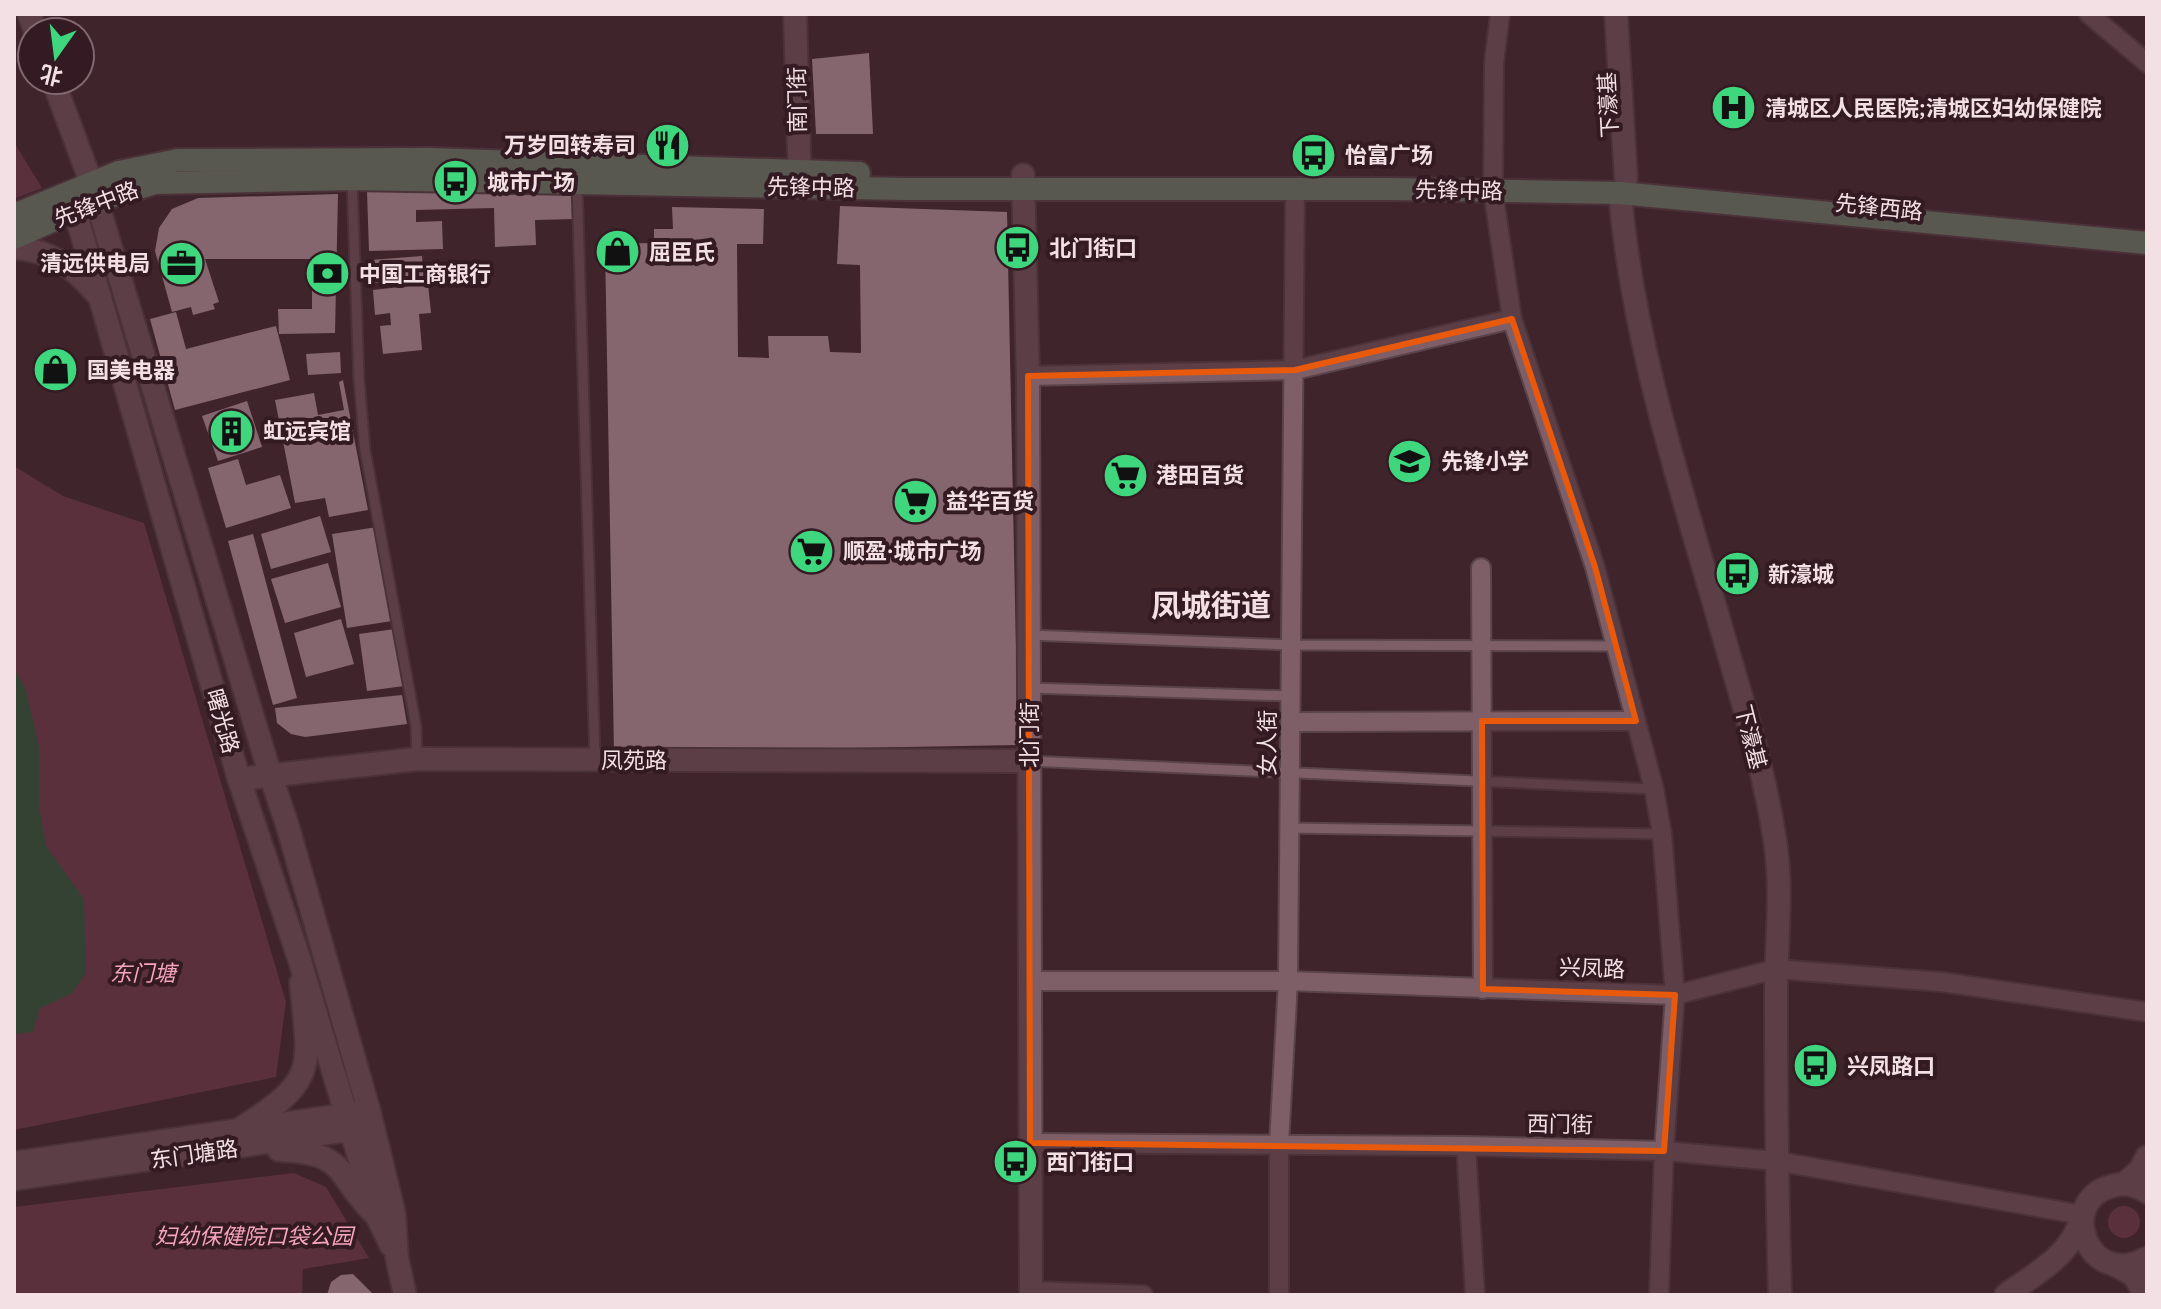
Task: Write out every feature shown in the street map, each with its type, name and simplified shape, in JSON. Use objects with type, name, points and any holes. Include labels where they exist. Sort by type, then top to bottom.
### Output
[{"type":"main road","name":"先锋中路","points":[[14,238],[75,211],[94,192],[129,169],[178,160],[429,159],[799,178]]},
{"type":"main road","name":"先锋中路","points":[[94,192],[167,181],[352,179],[577,184],[905,175],[1295,191],[1493,183]]},
{"type":"main road","name":"先锋中路","points":[[1023,182],[1619,183]]},
{"type":"main road","name":"先锋西路","points":[[1619,183],[1908,211],[2147,228]]},
{"type":"main road","name":"先锋西路","points":[[1619,183],[2147,243]]},
{"type":"main road","points":[[14,215],[94,192]]},
{"type":"street","name":"南门街","points":[[795,14],[799,178]]},
{"type":"street","points":[[1500,14],[1494,62],[1493,183],[1512,319],[1595,567],[1654,789],[1662,834],[1675,995],[1664,1151],[1659,1295]]},
{"type":"street","name":"下濠基","points":[[1604,14],[1631,287],[1696,541],[1753,740],[1775,841],[1779,900],[1776,1161],[1780,1295]]},
{"type":"street","name":"下濠基","points":[[1616,14],[1619,183]]},
{"type":"street","points":[[2089,14],[2147,63]]},
{"type":"street","name":"曙光路","points":[[59,96],[94,192],[287,824],[360,1121],[377,1216],[397,1258]]},
{"type":"street","name":"北门街","points":[[1023,182],[1028,376],[1031,1293]]},
{"type":"street","name":"女人街","points":[[1279,1295],[1279,1144],[1288,981],[1295,191]]},
{"type":"street","name":"曙光路","points":[[75,211],[239,779],[299,958],[394,1213],[397,1258],[405,1295]]},
{"type":"street","points":[[14,248],[34,251],[65,263],[101,298]]},
{"type":"street","points":[[1028,376],[1295,370],[1512,319]]},
{"type":"street","points":[[1481,568],[1483,989]]},
{"type":"street","points":[[1291,722],[1636,721]]},
{"type":"street","name":"凤苑路","points":[[239,779],[417,759],[1029,761]]},
{"type":"street","points":[[236,1140],[288,1096],[305,1069],[306,1041],[299,958]]},
{"type":"street","name":"兴凤路","points":[[1030,981],[1288,981],[1675,995],[1776,969],[1942,982],[2147,1012]]},
{"type":"street","name":"东门塘路","points":[[14,1179],[360,1121]]},
{"type":"street","points":[[236,1140],[323,1157],[340,1168],[363,1203],[377,1216]]},
{"type":"street","name":"东门塘路","points":[[14,1163],[236,1140]]},
{"type":"street","name":"西门街","points":[[1030,1143],[1466,1146],[1664,1151],[1776,1161],[2083,1215]]},
{"type":"street","points":[[1466,1146],[1475,1295]]},
{"type":"street","points":[[2124,1184],[2140,1170],[2147,1157]]},
{"type":"street","points":[[2006,1295],[2068,1248],[2074,1241],[2088,1203],[2097,1192],[2124,1184],[2139,1186],[2147,1192]]},
{"type":"street","points":[[2083,1215],[2082,1229],[2086,1243],[2109,1263],[2134,1275],[2145,1295]]},
{"type":"street","points":[[2030,1295],[2068,1266],[2087,1259],[2126,1266],[2147,1258]]},
{"type":"street","points":[[1031,1293],[1143,1295]]},
{"type":"lane","points":[[352,179],[359,380],[365,450],[416,726],[417,759]]},
{"type":"lane","points":[[577,184],[595,760]]},
{"type":"lane","points":[[1028,635],[1292,645],[1616,646]]},
{"type":"lane","points":[[1029,688],[1291,696]]},
{"type":"lane","points":[[1029,761],[1654,789]]},
{"type":"lane","points":[[1290,828],[1662,834]]},
{"type":"highlighted area","points":[[1512,319],[1595,567],[1636,721],[1482,721],[1483,989],[1675,995],[1664,1151],[1030,1143],[1028,376],[1295,370]]},
{"type":"green space","points":[[14,142],[42,188],[14,199]]},
{"type":"green space","name":"东门塘","points":[[14,466],[63,496],[144,523],[286,1002],[276,1077],[14,1130]]},
{"type":"green space","name":"妇幼保健院口袋公园","points":[[294,1173],[326,1187],[369,1258],[303,1269],[302,1295],[14,1295],[14,1207]]},
{"type":"green space","points":[[2124,1206],[2135,1211],[2140,1222],[2135,1233],[2124,1238],[2113,1233],[2108,1222],[2113,1211]]},
{"type":"shaded area","name":"东门塘","points":[[14,669],[25,687],[39,746],[39,807],[46,846],[84,899],[86,973],[71,994],[40,1008],[33,1032],[14,1034]]},
{"type":"building","points":[[869,53],[873,134],[816,134],[812,59]]},
{"type":"building","points":[[574,185],[575,219],[535,220],[536,245],[495,247],[494,208],[416,210],[416,222],[442,221],[443,249],[369,251],[367,192]]},
{"type":"building","name":"清远供电局","points":[[338,194],[335,333],[279,334],[278,309],[312,309],[312,259],[205,259],[219,302],[213,304],[215,309],[193,315],[191,307],[172,312],[155,251],[159,228],[172,209],[198,198]]},
{"type":"building","name":"顺盈·城市广场","points":[[840,206],[1007,212],[1018,745],[614,752],[605,244],[654,243],[654,229],[673,229],[672,207],[764,209],[763,244],[737,244],[738,357],[769,358],[768,336],[828,336],[830,352],[861,353],[860,265],[837,264]]},
{"type":"building","points":[[422,256],[424,280],[372,283],[371,260]]},
{"type":"building","points":[[428,284],[431,313],[419,314],[422,350],[383,354],[380,326],[391,325],[390,313],[375,315],[373,290]]},
{"type":"building","name":"清远供电局","points":[[176,312],[186,349],[276,326],[290,380],[175,410],[150,319]]},
{"type":"building","points":[[340,352],[341,373],[308,375],[306,354]]},
{"type":"building","points":[[343,380],[368,510],[329,517],[325,498],[295,503],[275,400],[314,393],[318,415],[344,410],[339,382]]},
{"type":"building","name":"虹远宾馆","points":[[247,401],[262,447],[218,461],[202,416]]},
{"type":"building","points":[[238,459],[246,485],[280,475],[291,508],[226,528],[208,468]]},
{"type":"building","points":[[320,516],[331,552],[271,569],[261,534]]},
{"type":"building","points":[[377,527],[392,621],[347,628],[332,534]]},
{"type":"building","points":[[253,534],[297,698],[273,705],[228,541]]},
{"type":"building","points":[[328,563],[341,607],[285,623],[271,579]]},
{"type":"building","points":[[341,619],[354,664],[306,677],[294,633]]},
{"type":"building","points":[[395,629],[404,686],[367,691],[359,634]]},
{"type":"building","points":[[402,695],[407,724],[305,737],[291,734],[277,723],[275,708]]},
{"type":"building","points":[[353,1274],[374,1295],[327,1295],[331,1282],[341,1275]]},
{"type":"place","name":"清城区人民医院;清城区妇幼保健院","points":[[1734,108]]},
{"type":"place","name":"万岁回转寿司","points":[[667,145]]},
{"type":"place","name":"怡富广场","points":[[1314,155]]},
{"type":"place","name":"城市广场","points":[[456,182]]},
{"type":"place","name":"北门街口","points":[[1018,248]]},
{"type":"place","name":"屈臣氏","points":[[618,252]]},
{"type":"place","name":"清远供电局","points":[[181,263]]},
{"type":"place","name":"中国工商银行","points":[[328,274]]},
{"type":"place","name":"国美电器","points":[[56,370]]},
{"type":"place","name":"虹远宾馆","points":[[232,431]]},
{"type":"place","name":"先锋小学","points":[[1410,461]]},
{"type":"place","name":"港田百货","points":[[1125,475]]},
{"type":"place","name":"益华百货","points":[[915,501]]},
{"type":"place","name":"顺盈·城市广场","points":[[812,551]]},
{"type":"place","name":"新濠城","points":[[1737,574]]},
{"type":"place","name":"兴凤路口","points":[[1816,1066]]},
{"type":"place","name":"西门街口","points":[[1015,1162]]},
{"type":"district","name":"凤城街道","points":[[1211,606]]}]
